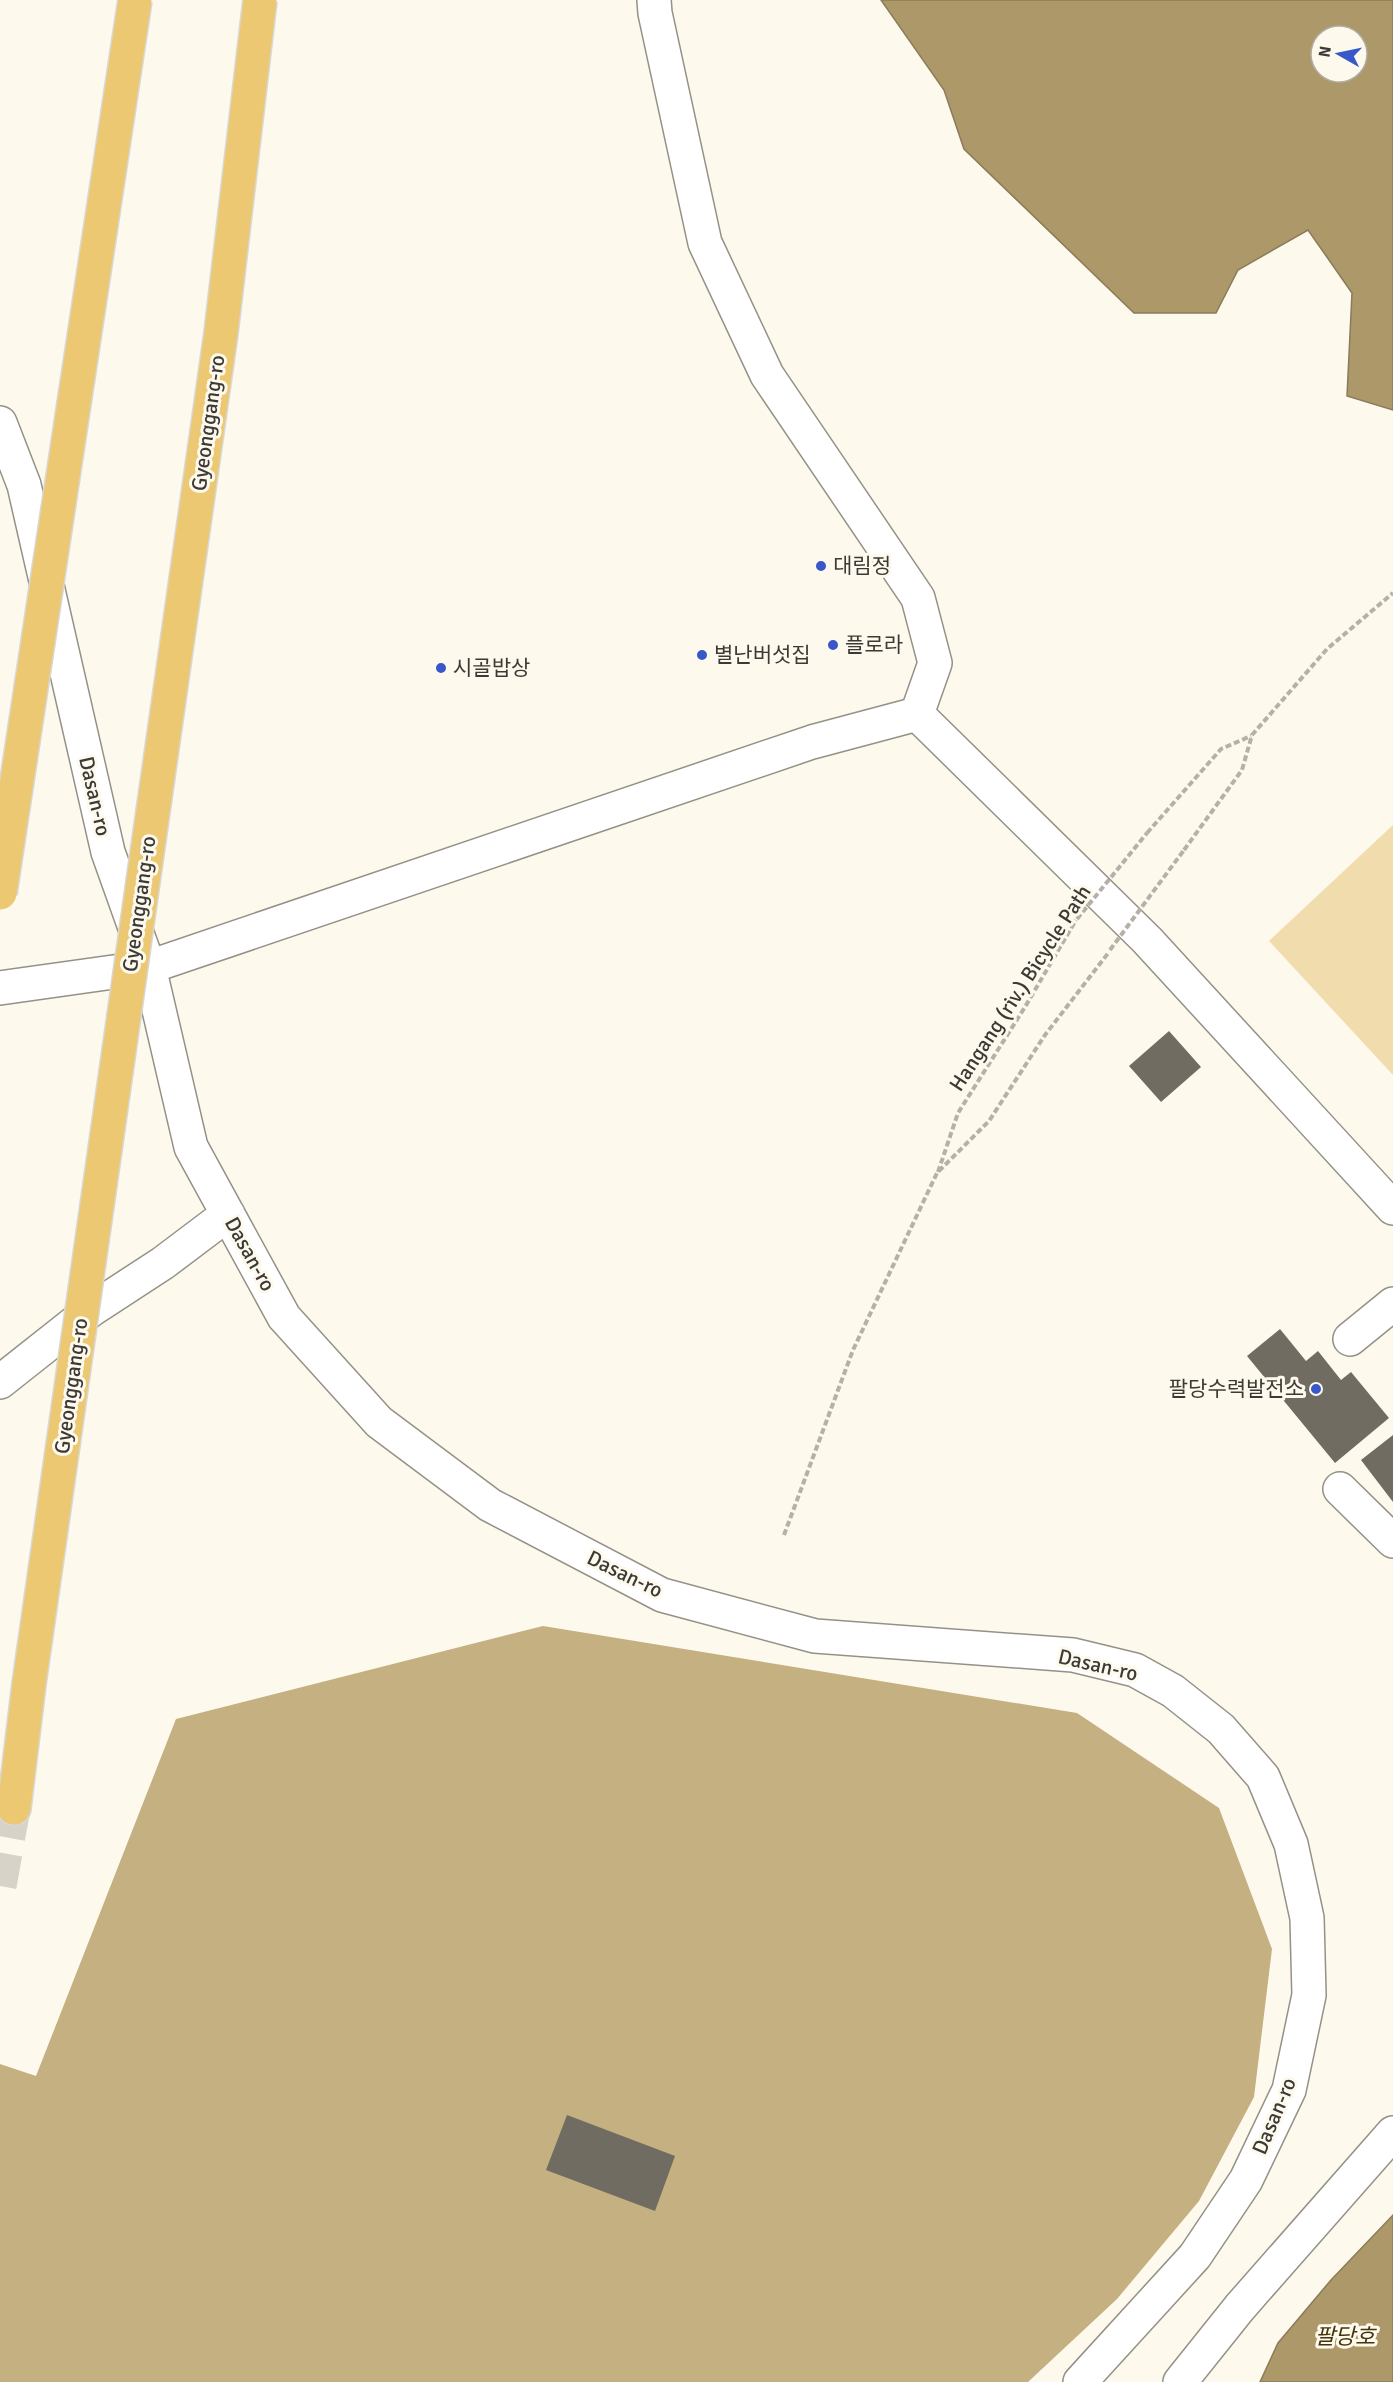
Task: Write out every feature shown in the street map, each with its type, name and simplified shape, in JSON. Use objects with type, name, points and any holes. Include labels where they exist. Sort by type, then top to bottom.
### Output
[{"type":"highway","points":[[0,893],[135,0]]},
{"type":"highway","name":"Gyeonggang-ro","points":[[14,1808],[28,1684],[221,333],[260,0]]},
{"type":"street","points":[[654,0],[705,243],[767,375],[918,598],[935,663],[917,714]]},
{"type":"street","name":"Dasan-ro","points":[[0,423],[24,485],[108,852],[149,967],[191,1147],[284,1317],[379,1422],[490,1505],[662,1594],[815,1636],[1072,1655],[1135,1670],[1173,1691],[1221,1730],[1263,1777],[1291,1844],[1307,1918],[1309,1995],[1289,2090],[1246,2180],[1195,2256],[1080,2382]]},
{"type":"street","points":[[0,988],[149,967],[812,742],[917,714]]},
{"type":"street","points":[[917,714],[1148,940],[1393,1208]]},
{"type":"street","points":[[0,1382],[91,1310],[163,1263],[228,1214]]},
{"type":"street","points":[[1350,1339],[1393,1304]]},
{"type":"street","points":[[1340,1489],[1393,1541]]},
{"type":"street","points":[[1180,2382],[1240,2307],[1393,2133]]},
{"type":"path","points":[[784,1535],[853,1350],[938,1173],[989,1121],[1045,1035],[1242,770],[1252,735],[1327,649],[1393,593]]},
{"type":"path","name":"Hangang (riv.) Bicycle Path","points":[[938,1173],[957,1113],[1025,1007],[1077,919],[1147,833],[1221,749],[1252,735]]},
{"type":"shaded area","points":[[1393,825],[1393,1075],[1269,941]]},
{"type":"shaded area","points":[[543,1626],[1077,1713],[1219,1808],[1272,1949],[1254,2097],[1199,2201],[1117,2299],[1028,2382],[0,2382],[0,2064],[36,2076],[176,1719]]},
{"type":"water","points":[[881,0],[1393,0],[1393,410],[1347,396],[1352,293],[1308,230],[1238,270],[1216,313],[1134,313],[964,149],[944,90]]},
{"type":"water","name":"팔당호","points":[[1393,2215],[1393,2382],[1260,2382],[1278,2343],[1331,2280]]},
{"type":"building","points":[[1169,1031],[1201,1067],[1161,1102],[1129,1066]]},
{"type":"building","points":[[1280,1329],[1306,1361],[1318,1351],[1341,1380],[1351,1372],[1389,1418],[1335,1463],[1247,1356]]},
{"type":"building","points":[[1393,1435],[1393,1502],[1361,1460]]},
{"type":"building","points":[[567,2115],[675,2156],[655,2211],[546,2170]]},
{"type":"tunnel","points":[[0,1886],[14,1808]]},
{"type":"place","name":"대림정","points":[[821,566]]},
{"type":"place","name":"플로라","points":[[833,645]]},
{"type":"place","name":"별난버섯집","points":[[702,655]]},
{"type":"place","name":"시골밥상","points":[[441,668]]},
{"type":"place","name":"팔당수력발전소","points":[[1316,1389]]}]
